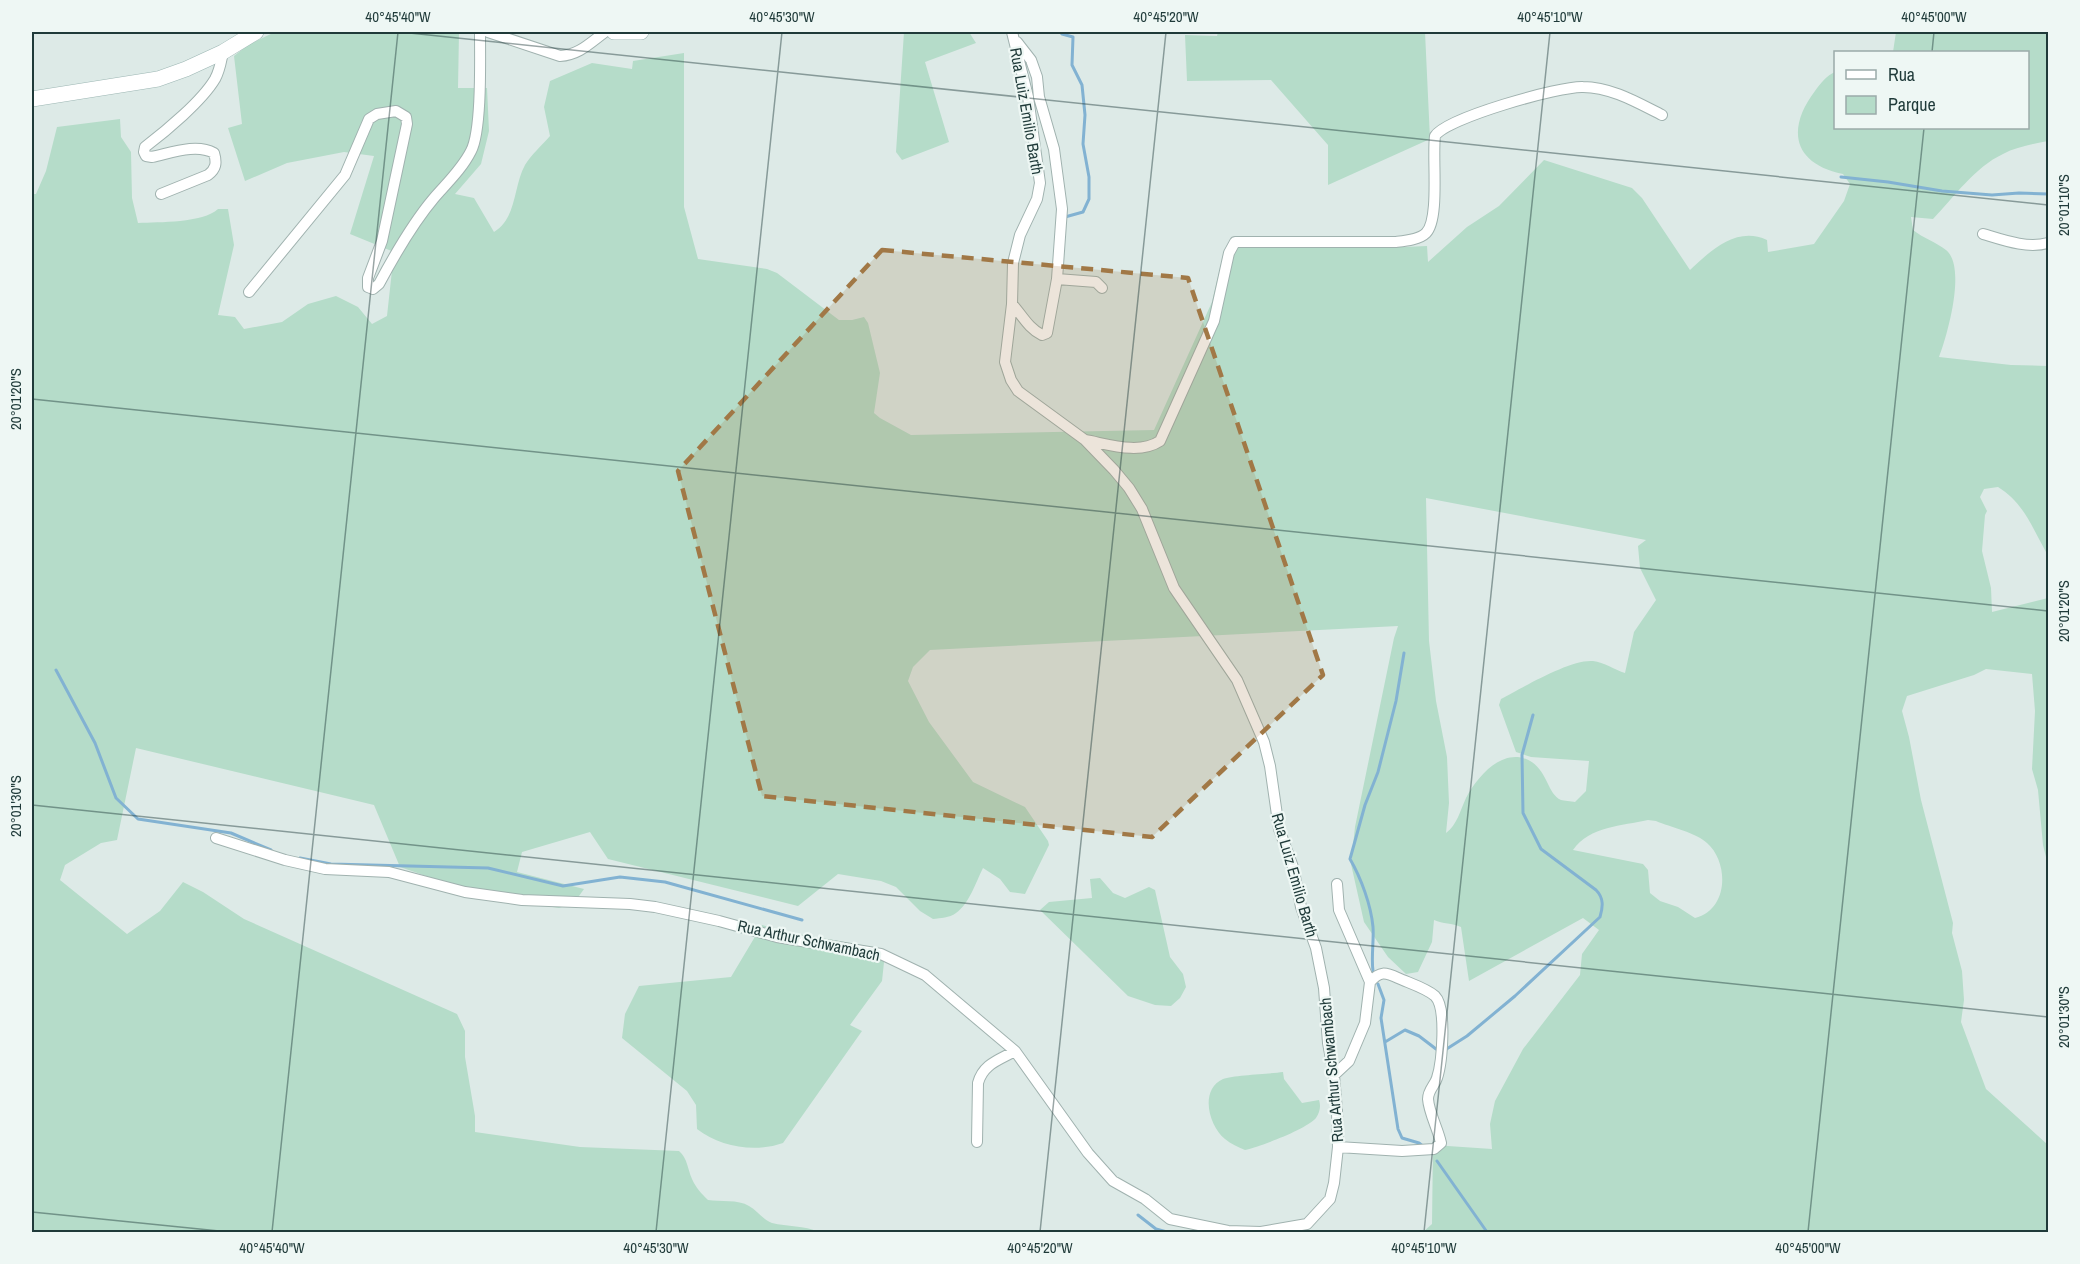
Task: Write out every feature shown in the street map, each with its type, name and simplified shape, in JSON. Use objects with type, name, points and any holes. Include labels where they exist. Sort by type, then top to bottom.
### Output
[{"type":"street","points":[[32,99],[158,79],[223,52],[256,32]]},
{"type":"street","points":[[249,292],[345,176],[369,119],[377,114],[396,111],[406,117],[407,124],[382,241],[367,283],[368,287],[373,289],[379,284],[417,220],[450,182],[472,150],[478,110],[480,32]]},
{"type":"street","points":[[488,32],[560,56],[580,51],[605,32]]},
{"type":"street","points":[[614,32],[641,32]]},
{"type":"street","points":[[1012,304],[1032,329],[1042,335],[1047,333],[1057,279],[1062,209],[1053,149],[1039,97],[1037,77],[1031,60],[1013,34]]},
{"type":"street","name":"Rua Luiz Emilio Barth","points":[[1013,34],[1033,124],[1040,183],[1037,199],[1015,251],[1005,362],[1018,392],[1085,440],[1114,470],[1133,495],[1142,509],[1174,588],[1237,680],[1264,742],[1270,766],[1278,829],[1289,856],[1301,907],[1316,948],[1324,988]]},
{"type":"street","points":[[161,194],[208,175],[214,170],[217,161],[214,153],[206,148],[152,157],[146,156],[144,152],[145,147],[212,83],[220,69],[223,52]]},
{"type":"street","points":[[1085,440],[1140,449],[1151,447],[1160,441],[1214,321],[1229,253],[1235,242],[1395,242],[1410,240],[1425,234],[1430,226],[1434,205],[1435,135],[1443,128],[1480,112],[1548,92],[1585,86],[1624,96],[1662,114]]},
{"type":"street","points":[[1983,234],[2024,244],[2049,243]]},
{"type":"street","points":[[1057,279],[1096,282],[1102,288]]},
{"type":"street","name":"Rua Arthur Schwambach","points":[[216,838],[285,860],[325,869],[389,872],[465,891],[522,900],[630,904],[655,908],[719,921],[777,937],[881,954],[902,962],[925,975],[1015,1051],[1088,1153],[1113,1180],[1145,1199],[1170,1219],[1228,1231],[1261,1232],[1307,1224],[1330,1198],[1338,1147],[1334,1076],[1328,1043],[1324,988]]},
{"type":"street","points":[[1334,1076],[1349,1061],[1365,1023],[1370,982],[1339,910],[1337,884]]},
{"type":"street","points":[[1338,1147],[1402,1151],[1434,1149],[1441,1143],[1428,1096],[1437,1079],[1443,1025],[1440,1004],[1436,997],[1426,991],[1386,973],[1376,975],[1370,982]]},
{"type":"street","points":[[977,1142],[978,1083],[981,1074],[986,1066],[1015,1051]]},
{"type":"street","points":[[1307,1224],[1315,1233]]},
{"type":"highlighted area","points":[[882,250],[1188,278],[1323,675],[1152,837],[762,796],[678,471]]},
{"type":"green space","points":[[275,32],[459,32],[458,88],[487,88],[489,131],[481,164],[455,194],[474,198],[494,232],[507,219],[525,165],[550,136],[544,107],[550,81],[592,63],[632,69],[633,61],[684,53],[684,207],[698,259],[767,269],[777,273],[839,320],[864,317],[868,323],[880,373],[874,413],[911,435],[1154,430],[1212,302],[1224,251],[1230,241],[1399,237],[1404,247],[1427,246],[1428,262],[1467,227],[1499,206],[1544,160],[1632,188],[1642,198],[1690,270],[1716,248],[1735,238],[1756,236],[1767,240],[1768,252],[1814,244],[1844,201],[1850,184],[1843,174],[1813,162],[1799,143],[1800,119],[1806,105],[1826,77],[1834,73],[1834,129],[2029,129],[2029,51],[1893,51],[1896,32],[2048,32],[2048,141],[2013,149],[1993,160],[1974,174],[1933,219],[1911,217],[1913,230],[1946,250],[1952,259],[1955,271],[1953,302],[1939,357],[2011,365],[2048,366],[2048,553],[2031,524],[2007,493],[1998,487],[1984,489],[1980,497],[1987,511],[1982,551],[1991,588],[1992,612],[2048,598],[2048,865],[2043,845],[2038,790],[2032,769],[2035,711],[2032,674],[1986,669],[1907,696],[1902,711],[1921,800],[1953,923],[1952,933],[1962,971],[1964,1000],[1961,1022],[1986,1089],[2048,1145],[2048,1232],[1423,1232],[1432,1224],[1433,1145],[1492,1149],[1490,1124],[1495,1101],[1523,1049],[1580,975],[1582,954],[1599,930],[1583,918],[1469,981],[1461,927],[1434,920],[1432,942],[1418,972],[1406,974],[1388,957],[1364,922],[1351,864],[1355,827],[1398,626],[930,650],[913,667],[908,681],[929,722],[973,782],[1025,807],[1049,845],[1025,894],[1010,892],[1000,879],[983,868],[961,909],[945,918],[933,919],[920,911],[896,887],[881,881],[838,874],[798,906],[608,859],[590,832],[522,852],[517,872],[584,889],[574,903],[559,908],[519,902],[458,887],[400,867],[374,805],[136,748],[117,840],[101,843],[65,865],[60,880],[127,934],[160,911],[183,882],[203,892],[244,919],[457,1014],[465,1031],[465,1057],[475,1116],[475,1132],[580,1147],[679,1151],[686,1160],[695,1185],[708,1200],[745,1204],[772,1223],[807,1228],[818,1232],[32,1232],[32,194],[36,194],[46,171],[57,127],[120,119],[121,137],[131,152],[132,198],[138,223],[192,219],[211,214],[218,209],[228,209],[234,245],[218,315],[235,317],[244,329],[282,322],[308,304],[336,296],[358,307],[372,324],[387,316],[394,252],[350,234],[374,156],[344,152],[287,163],[245,181],[228,128],[242,124],[234,56],[248,45]],"holes":[[[1426,498],[1646,540],[1638,546],[1640,568],[1656,600],[1634,632],[1625,673],[1605,664],[1593,661],[1583,662],[1559,669],[1533,682],[1501,699],[1499,705],[1516,752],[1531,757],[1589,761],[1586,791],[1575,802],[1561,800],[1552,792],[1543,774],[1533,763],[1517,757],[1508,758],[1499,761],[1476,782],[1456,822],[1446,833],[1449,803],[1447,757],[1436,701],[1429,641]],[[1648,820],[1703,839],[1714,851],[1722,873],[1722,885],[1720,896],[1706,913],[1695,918],[1678,907],[1660,901],[1650,893],[1648,870],[1643,864],[1573,850],[1588,836],[1607,828]]]},
{"type":"green space","points":[[904,32],[969,32],[976,43],[925,62],[949,142],[902,160],[896,152]]},
{"type":"green space","points":[[1218,32],[1425,32],[1430,139],[1328,185],[1328,145],[1271,80],[1187,81],[1185,35],[1217,36]]},
{"type":"green space","points":[[1100,878],[1113,893],[1125,898],[1149,887],[1155,890],[1170,957],[1183,974],[1186,987],[1180,998],[1171,1006],[1155,1005],[1128,996],[1040,910],[1049,902],[1092,898],[1090,879]]},
{"type":"green space","points":[[762,925],[782,931],[879,948],[885,953],[882,981],[850,1025],[862,1031],[783,1143],[750,1148],[727,1144],[697,1129],[696,1105],[687,1091],[622,1038],[625,1014],[639,986],[731,977]]},
{"type":"green space","points":[[1283,1072],[1284,1079],[1302,1103],[1319,1100],[1320,1109],[1316,1118],[1293,1132],[1245,1150],[1225,1139],[1215,1126],[1209,1108],[1211,1091],[1216,1084],[1228,1078]]},
{"type":"waterway","points":[[1060,32],[1073,37],[1072,65],[1082,85],[1085,115],[1083,144],[1089,177],[1089,199],[1083,212],[1065,217]]},
{"type":"waterway","points":[[1841,177],[1942,191],[1992,195],[2048,194]]},
{"type":"waterway","points":[[1373,971],[1373,927],[1370,910],[1362,883],[1350,859],[1365,805],[1378,772],[1396,701],[1404,653]]},
{"type":"waterway","points":[[56,670],[95,743],[116,798],[138,819],[231,833],[271,850]]},
{"type":"waterway","points":[[1445,1050],[1467,1036],[1515,996],[1600,917],[1602,903],[1599,893],[1541,849],[1523,813],[1522,755],[1533,715]]},
{"type":"waterway","points":[[300,858],[331,864],[488,868],[563,886],[620,877],[665,882],[802,920]]},
{"type":"waterway","points":[[1378,984],[1384,1000],[1381,1018],[1398,1129],[1402,1138],[1419,1143],[1424,1147]]},
{"type":"waterway","points":[[1385,1042],[1405,1030],[1419,1036],[1436,1049]]},
{"type":"waterway","points":[[1437,1161],[1487,1232]]},
{"type":"waterway","points":[[1138,1215],[1156,1229],[1167,1232]]}]
